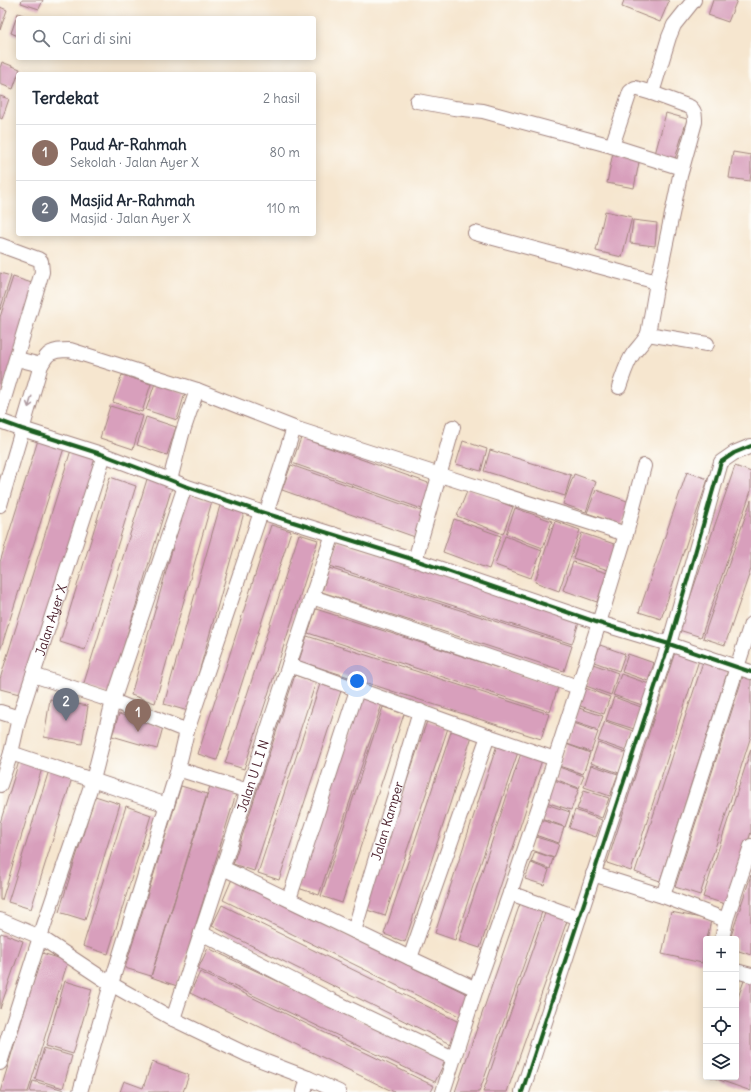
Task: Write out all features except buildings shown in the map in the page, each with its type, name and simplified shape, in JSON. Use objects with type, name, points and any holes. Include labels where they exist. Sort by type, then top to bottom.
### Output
[{"type":"street","points":[[652,93],[674,25],[694,0]]},
{"type":"street","points":[[612,146],[630,92],[635,88],[690,107],[695,114],[657,282],[648,334],[628,362],[619,387]]},
{"type":"street","points":[[417,101],[454,108],[483,111],[612,146],[682,168]]},
{"type":"street","points":[[476,233],[657,282]]},
{"type":"street","points":[[0,245],[38,259],[41,262],[42,268],[17,359],[0,412]]},
{"type":"street","points":[[648,334],[707,344]]},
{"type":"street","points":[[0,505],[42,365],[47,356],[52,352],[70,350],[196,390],[294,428],[626,534]]},
{"type":"street","points":[[17,359],[42,365]]},
{"type":"street","points":[[170,480],[182,434],[196,390]]},
{"type":"street","points":[[0,421],[104,455],[185,486],[264,513],[415,560],[751,672]]},
{"type":"street","points":[[415,560],[453,427]]},
{"type":"street","points":[[80,1092],[111,984],[178,769],[187,731],[294,428]]},
{"type":"street","points":[[522,1092],[669,644],[722,462],[734,453],[751,446]]},
{"type":"street","name":"Jalan Ayer X","points":[[0,785],[11,753],[19,718],[104,455]]},
{"type":"street","points":[[443,1092],[476,989],[555,759],[599,622],[626,534],[644,466]]},
{"type":"street","points":[[0,1063],[93,780],[112,701],[185,486]]},
{"type":"street","name":"Jalan U L I N","points":[[173,1019],[333,534]]},
{"type":"street","points":[[312,597],[578,687]]},
{"type":"street","points":[[663,896],[751,624]]},
{"type":"street","points":[[289,666],[555,759]]},
{"type":"street","points":[[33,675],[112,701],[187,731]]},
{"type":"street","points":[[289,899],[357,690]]},
{"type":"street","name":"Jalan Kamper","points":[[354,931],[420,711]]},
{"type":"street","points":[[0,712],[19,718]]},
{"type":"street","points":[[410,958],[488,736]]},
{"type":"street","points":[[11,753],[167,805]]},
{"type":"street","points":[[178,769],[248,791]]},
{"type":"street","points":[[723,936],[726,920],[751,846]]},
{"type":"street","points":[[223,868],[476,989]]},
{"type":"street","points":[[593,874],[663,896],[726,920]]},
{"type":"street","points":[[510,893],[579,918]]},
{"type":"street","points":[[0,920],[40,938],[111,984],[173,1019],[248,1055],[308,1078],[339,1092]]},
{"type":"street","points":[[201,934],[331,1000],[453,1058]]},
{"type":"street","points":[[739,972],[751,975]]},
{"type":"street","points":[[304,1092],[308,1078]]},
{"type":"cycle path","points":[[0,421],[104,455],[185,486],[261,512],[415,560],[599,623],[669,644],[751,672]]},
{"type":"cycle path","points":[[522,1092],[669,644],[721,462],[734,453],[751,446]]},
{"type":"place","name":"Masjid Ar-Rahmah","points":[[66,721]]},
{"type":"place","name":"Paud Ar-Rahmah","points":[[138,732]]}]
